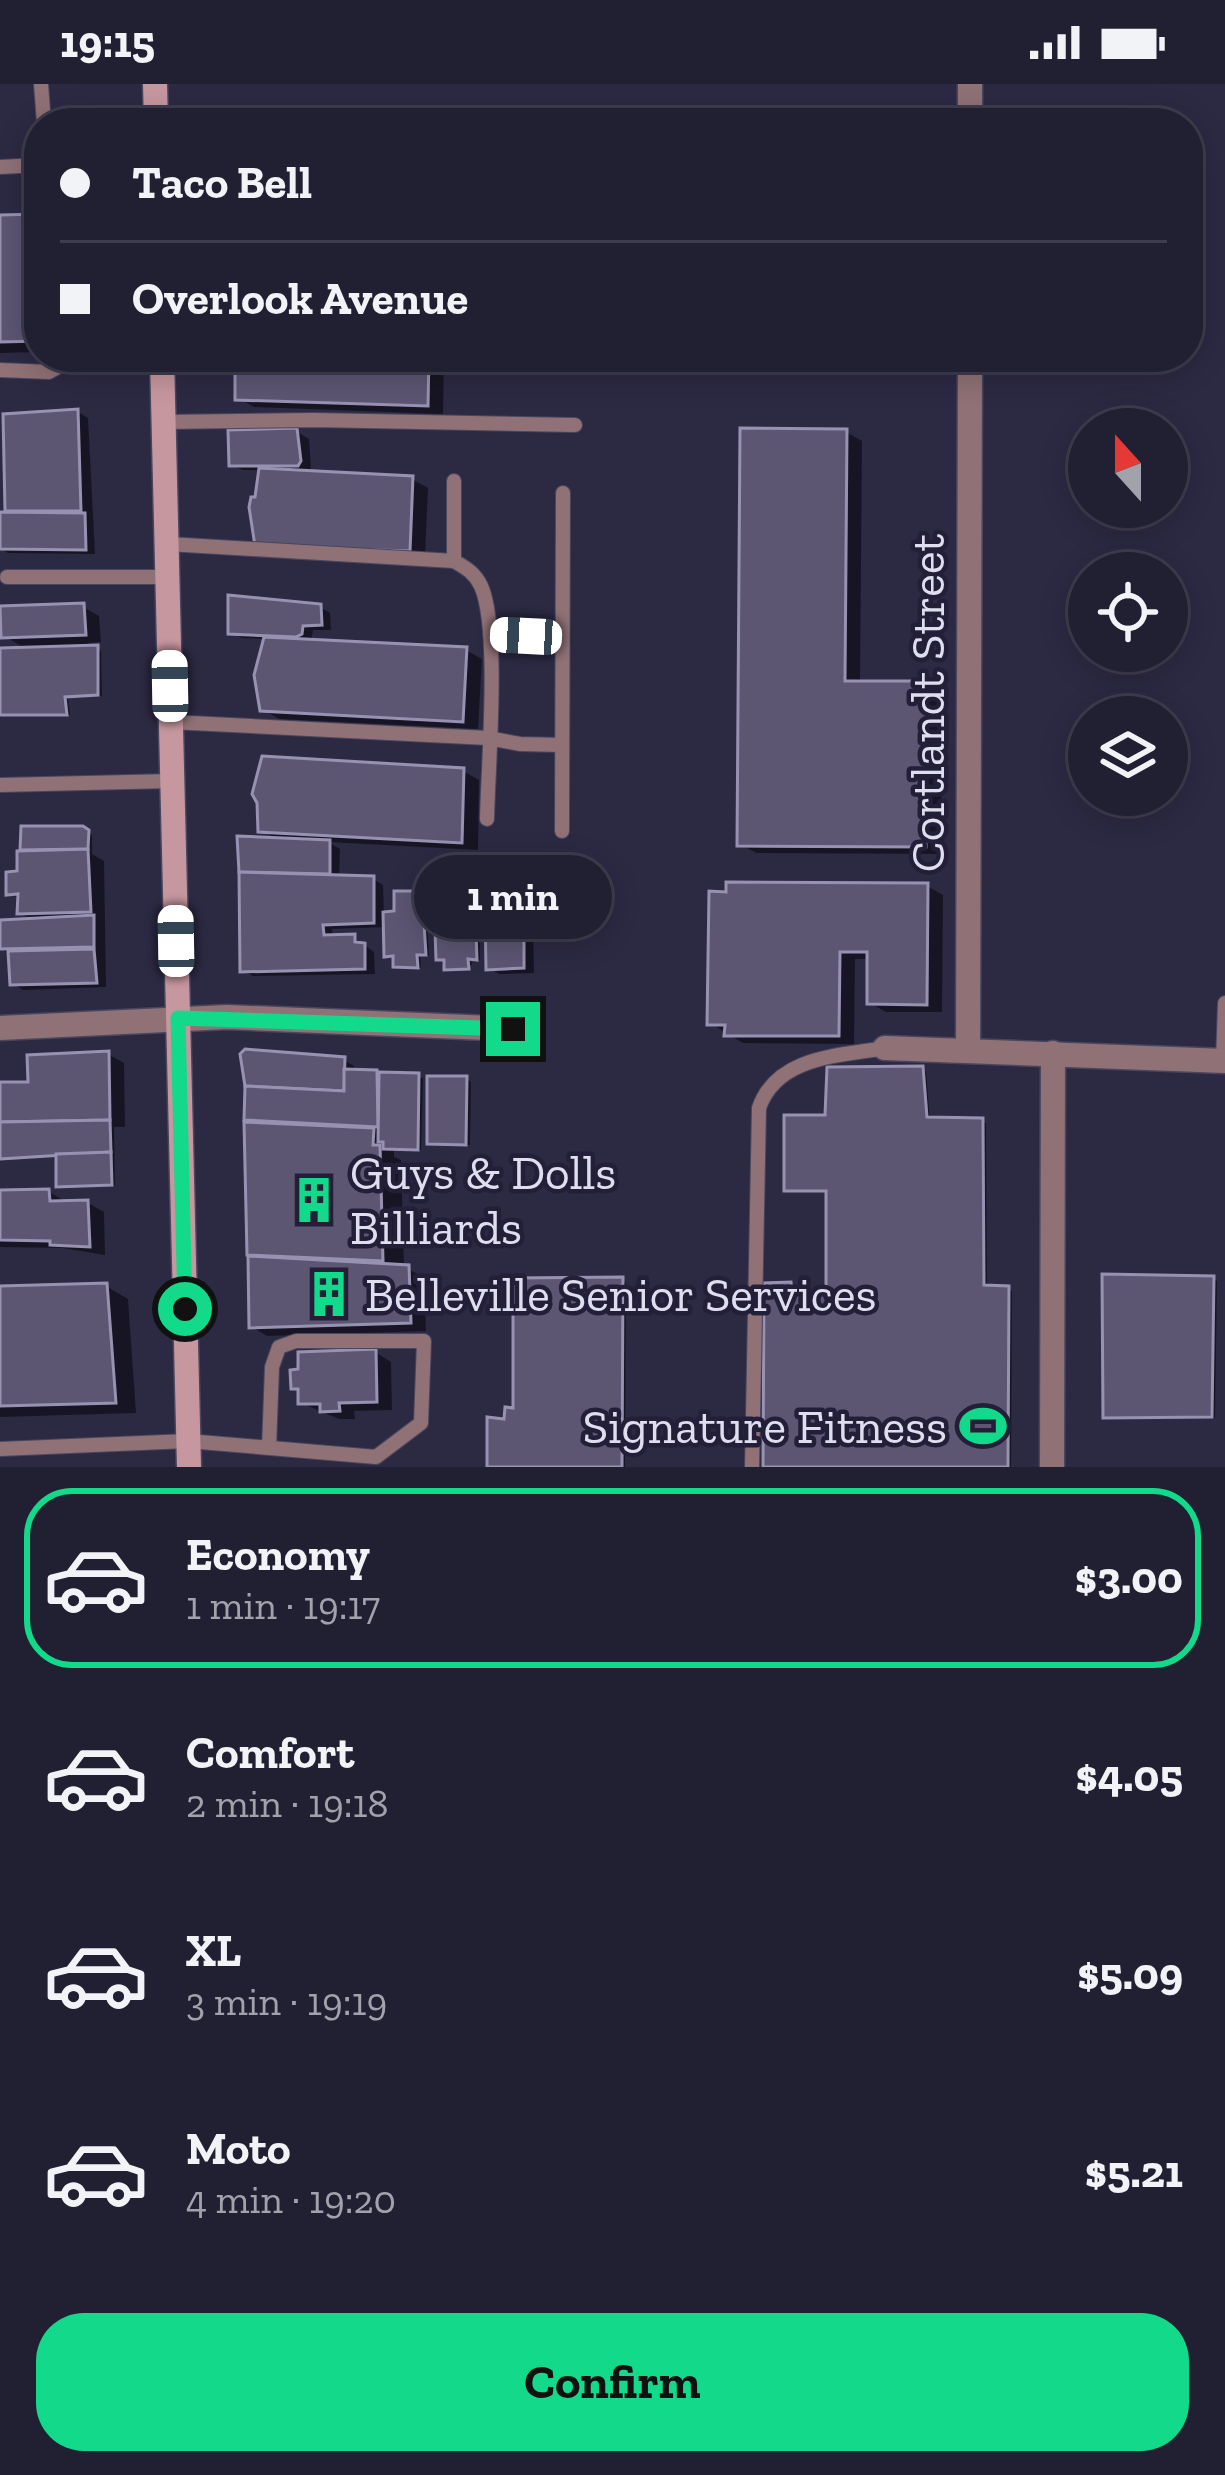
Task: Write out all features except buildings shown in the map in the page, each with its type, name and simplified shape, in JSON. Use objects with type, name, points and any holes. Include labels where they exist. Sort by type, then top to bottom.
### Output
[{"type":"main road","points":[[162,372],[188,1454]]},
{"type":"street","name":"Cortlandt Street","points":[[968,1049],[970,372]]},
{"type":"street","points":[[0,1028],[178,1018],[513,1029]]},
{"type":"street","points":[[885,1048],[1224,1061]]},
{"type":"street","points":[[1052,1467],[1053,1053]]},
{"type":"lane","points":[[163,422],[575,425]]},
{"type":"lane","points":[[454,482],[454,561]]},
{"type":"lane","points":[[562,831],[563,493]]},
{"type":"lane","points":[[168,544],[454,561],[471,571],[480,584],[490,634],[487,819]]},
{"type":"lane","points":[[8,577],[167,577]]},
{"type":"lane","points":[[490,634],[562,638]]},
{"type":"lane","points":[[171,722],[488,737],[562,745]]},
{"type":"lane","points":[[0,785],[172,782]]},
{"type":"lane","points":[[1224,1061],[1225,1003]]},
{"type":"lane","points":[[752,1467],[759,1108],[769,1088],[790,1070],[885,1048]]},
{"type":"lane","points":[[0,1449],[68,1447],[188,1454],[269,1448],[376,1456],[421,1423],[424,1341],[296,1341],[279,1347],[272,1367],[269,1448]]},
{"type":"lane","points":[[68,1447],[68,1467]]},
{"type":"place","name":"Guys & Dolls Billiards","points":[[314,1200]]},
{"type":"place","name":"Belleville Senior Services","points":[[329,1294]]},
{"type":"place","name":"Signature Fitness","points":[[983,1426]]},
{"type":"route","points":[[185,1309],[178,1018],[513,1029]]}]
